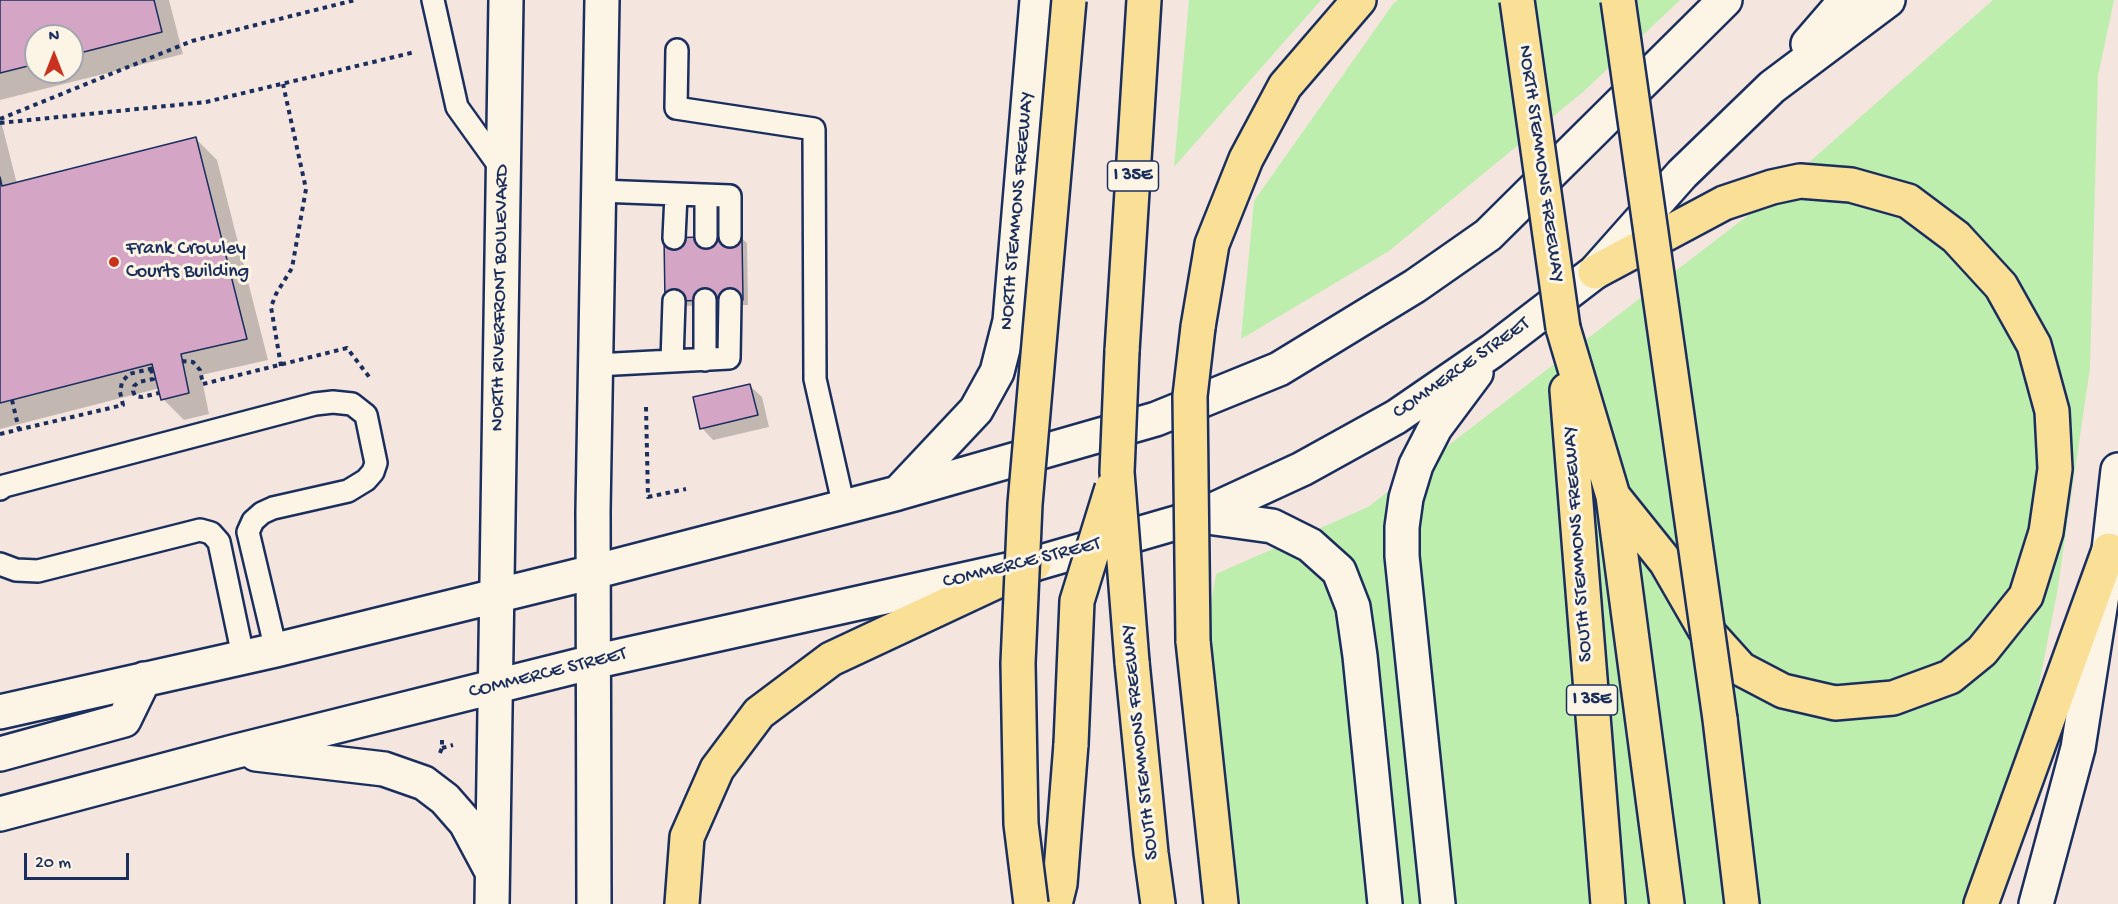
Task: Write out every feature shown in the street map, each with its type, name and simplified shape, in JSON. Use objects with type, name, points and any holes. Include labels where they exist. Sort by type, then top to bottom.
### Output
[{"type":"highway","points":[[1031,904],[1022,824],[1017,663],[1025,504],[1069,0]]},
{"type":"highway","name":"I 35E","points":[[1117,472],[1122,351],[1144,0]]},
{"type":"highway","points":[[1221,904],[1193,641],[1190,396],[1198,327],[1212,244],[1246,159],[1285,86],[1359,0]]},
{"type":"highway","name":"NORTH STEMMONS FREEWAY","points":[[1517,0],[1563,328]]},
{"type":"highway","points":[[1618,0],[1720,719],[1743,904]]},
{"type":"highway","points":[[1595,272],[1724,203],[1772,187],[1800,181],[1851,185],[1908,201],[1956,237],[2001,286],[2034,345],[2052,411],[2055,469],[2046,532],[2026,596],[1982,651],[1950,677],[1893,698],[1835,703],[1783,691],[1741,669],[1704,628],[1666,562],[1613,496]]},
{"type":"highway","points":[[1563,328],[1613,496],[1667,904]]},
{"type":"highway","name":"SOUTH STEMMONS FREEWAY","points":[[1563,328],[1608,904]]},
{"type":"highway","points":[[1055,904],[1060,884],[1071,744],[1077,601],[1117,472]]},
{"type":"highway","name":"SOUTH STEMMONS FREEWAY","points":[[1117,472],[1150,853],[1158,904]]},
{"type":"highway","points":[[1981,904],[2109,550]]},
{"type":"highway","points":[[682,904],[687,837],[717,769],[759,713],[831,659],[1034,564]]},
{"type":"highway","points":[[1215,862],[1231,904]]},
{"type":"main road","name":"NORTH RIVERFRONT BOULEVARD","points":[[492,904],[506,0]]},
{"type":"main road","points":[[594,904],[593,572],[602,0]]},
{"type":"main road","name":"NORTH STEMMONS FREEWAY","points":[[898,493],[976,410],[997,372],[1010,321],[1037,0]]},
{"type":"main road","points":[[0,712],[276,650],[593,572],[898,493],[1156,419],[1279,369],[1415,286],[1488,235],[1715,11],[1738,0]]},
{"type":"main road","points":[[1772,87],[1846,0]]},
{"type":"main road","name":"COMMERCE STREET","points":[[0,814],[233,752],[593,662],[1034,564],[1200,516],[1302,469],[1385,423],[1492,351],[1595,272],[1682,174],[1772,87],[1888,0]]},
{"type":"main road","points":[[1438,904],[1402,556],[1402,527],[1406,498],[1416,465],[1435,428],[1492,351]]},
{"type":"main road","points":[[2036,904],[2078,748],[2109,550],[2118,470]]},
{"type":"main road","points":[[1200,516],[1272,526],[1310,545],[1339,571],[1353,607],[1360,656],[1385,904]]},
{"type":"main road","points":[[0,754],[124,720],[144,679]]},
{"type":"main road","points":[[233,752],[384,769],[423,783],[445,799],[466,823],[492,872]]},
{"type":"lane","points":[[434,0],[457,107],[504,172]]},
{"type":"lane","points":[[677,50],[676,108],[814,129],[815,379],[844,507]]},
{"type":"lane","points":[[599,191],[730,196],[730,236]]},
{"type":"lane","points":[[674,237],[676,195]]},
{"type":"lane","points":[[706,196],[706,237]]},
{"type":"lane","points":[[705,300],[705,360]]},
{"type":"lane","points":[[596,365],[729,358],[730,300]]},
{"type":"lane","points":[[672,361],[674,301]]},
{"type":"lane","points":[[0,489],[4,486],[315,404],[333,402],[352,404],[366,415],[376,463],[373,472],[366,480],[348,491],[273,508],[262,513],[253,520],[248,532],[276,650]]},
{"type":"lane","points":[[0,564],[16,570],[38,571],[200,530],[212,533],[219,542],[243,656]]},
{"type":"path","points":[[0,121],[192,41],[355,0]]},
{"type":"path","points":[[0,121],[206,102],[424,50]]},
{"type":"path","points":[[281,366],[271,307],[292,268],[306,189],[283,84]]},
{"type":"path","points":[[183,361],[193,362],[200,370],[203,384],[347,348],[370,378]]},
{"type":"path","points":[[0,434],[123,405],[120,392],[122,382],[129,374],[152,369],[153,379],[139,382],[134,386],[133,392],[135,396],[142,397],[159,393]]},
{"type":"path","points":[[12,400],[18,430]]},
{"type":"path","points":[[646,407],[648,497],[686,489]]},
{"type":"path","points":[[442,737],[442,748],[453,745]]},
{"type":"green space","points":[[1189,0],[1321,0],[1174,167]]},
{"type":"green space","points":[[1398,0],[1680,0],[1583,92],[1389,251],[1241,339],[1254,201]]},
{"type":"green space","points":[[1993,0],[2114,0],[2098,76],[2090,368],[2057,593],[1996,904],[1241,904],[1199,675],[1216,574],[1368,507],[1755,210]]},
{"type":"building","points":[[0,0],[154,0],[162,32],[84,52],[84,24],[24,24],[24,67],[0,73]]},
{"type":"building","name":"Frank Crowley Courts Building","points":[[196,137],[247,339],[181,354],[189,393],[161,400],[152,364],[0,403],[0,177],[2,186]]},
{"type":"building","points":[[742,236],[743,300],[665,301],[664,238]]},
{"type":"building","points":[[750,384],[758,415],[700,429],[693,397]]},
{"type":"place","name":"Frank Crowley Courts Building","points":[[114,262]]}]
